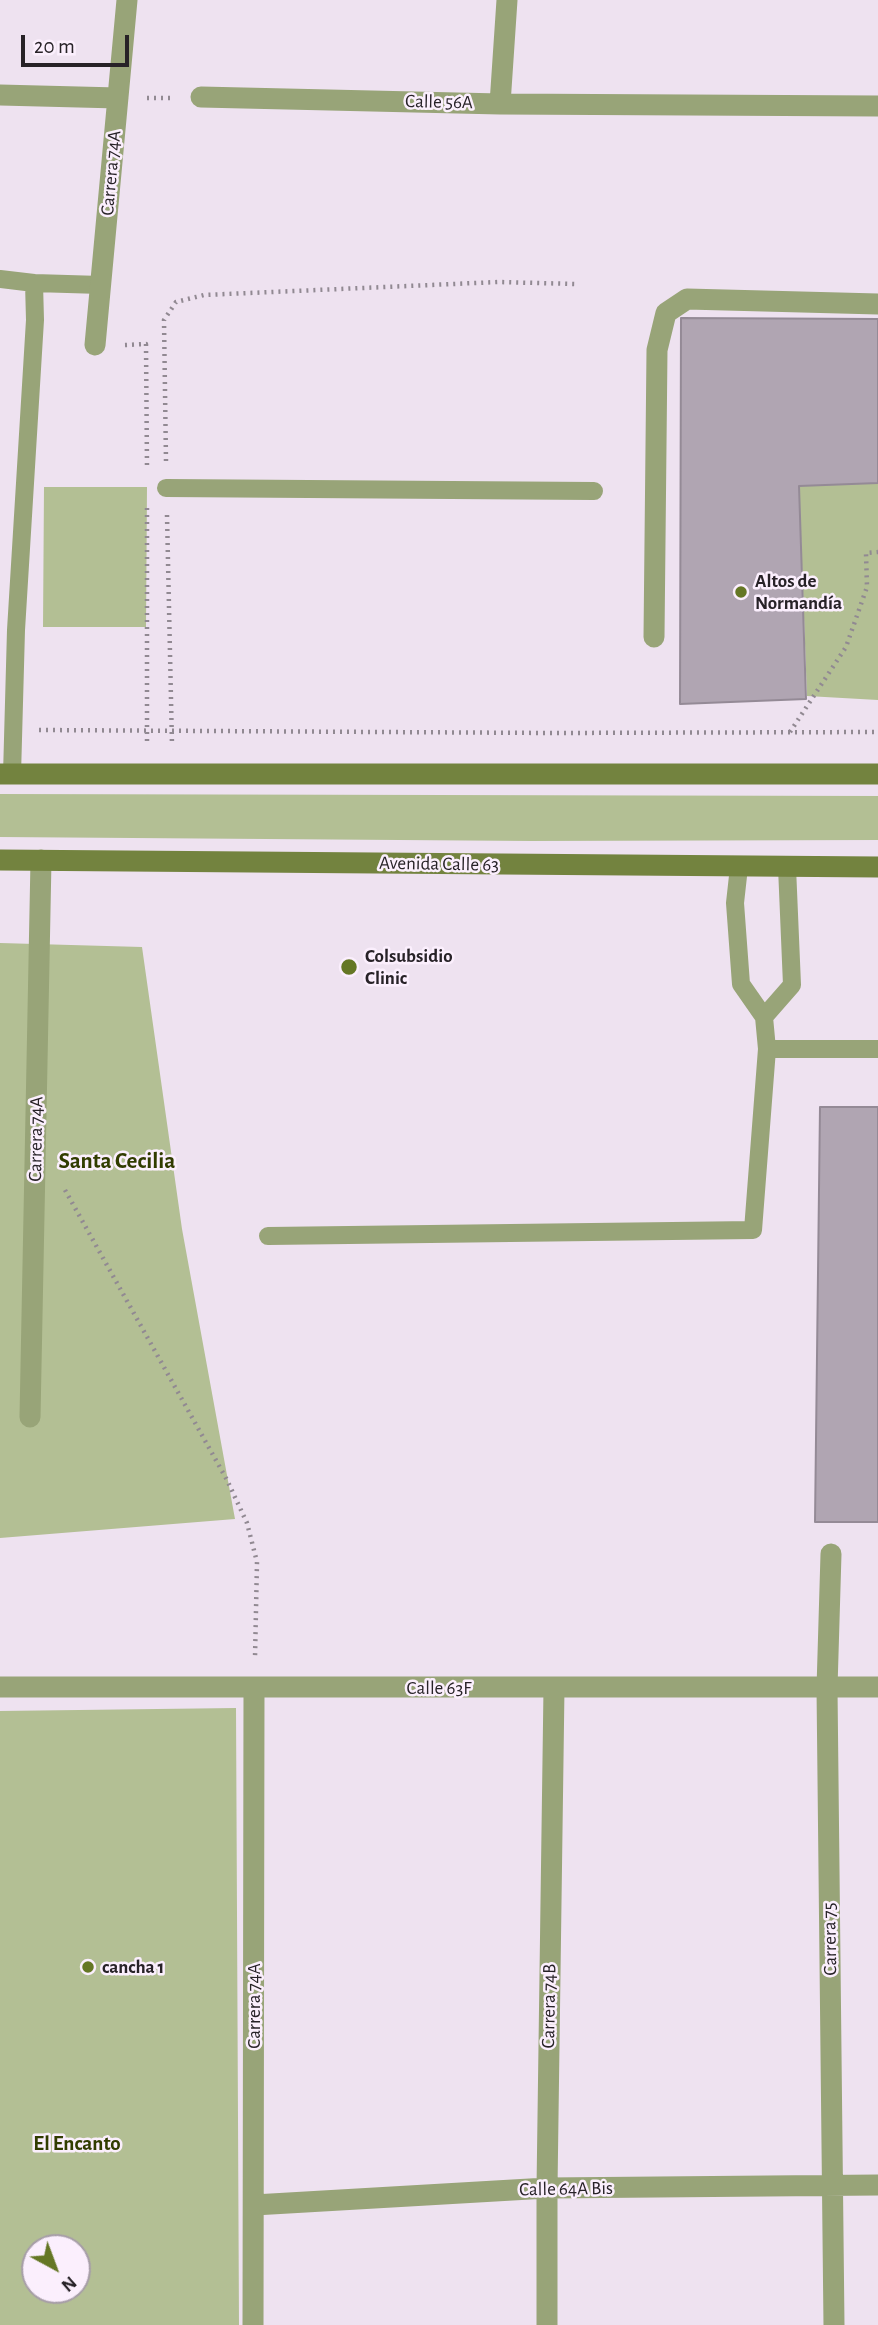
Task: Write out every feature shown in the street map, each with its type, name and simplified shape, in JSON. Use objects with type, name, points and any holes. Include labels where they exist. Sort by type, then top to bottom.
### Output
[{"type":"main road","points":[[6,775],[878,774]]},
{"type":"main road","name":"Avenida Calle 63","points":[[0,860],[878,867]]},
{"type":"street","name":"Carrera 74A","points":[[95,345],[127,0]]},
{"type":"street","points":[[500,104],[507,0]]},
{"type":"street","points":[[0,95],[118,98]]},
{"type":"street","name":"Calle 56A","points":[[201,97],[500,104],[878,106]]},
{"type":"street","points":[[654,637],[657,350],[666,313],[687,299],[878,304]]},
{"type":"street","name":"Carrera 74A","points":[[30,1417],[41,860]]},
{"type":"street","name":"Carrera 75","points":[[831,1554],[827,1688],[834,2325]]},
{"type":"street","name":"Calle 63F","points":[[0,1687],[878,1687]]},
{"type":"street","name":"Carrera 74A","points":[[253,2325],[254,1687]]},
{"type":"street","name":"Carrera 74B","points":[[547,2325],[554,1688]]},
{"type":"street","name":"Calle 64A Bis","points":[[254,2205],[547,2188],[878,2185]]},
{"type":"lane","points":[[0,279],[101,285]]},
{"type":"lane","points":[[6,775],[13,730],[16,630],[35,320],[34,283]]},
{"type":"lane","points":[[166,488],[594,491]]},
{"type":"lane","points":[[268,1236],[753,1230],[767,1049],[764,1017],[741,984],[735,903],[738,867]]},
{"type":"lane","points":[[764,1017],[792,985],[787,867]]},
{"type":"lane","points":[[767,1049],[878,1049]]},
{"type":"path","points":[[118,98],[201,97]]},
{"type":"path","points":[[172,774],[164,320],[176,302],[204,295],[498,282],[577,284]]},
{"type":"path","points":[[95,345],[146,344],[147,474]]},
{"type":"path","points":[[147,500],[147,774]]},
{"type":"path","points":[[790,732],[846,647],[867,587],[866,553],[878,552]]},
{"type":"path","points":[[13,730],[878,732]]},
{"type":"path","points":[[62,1185],[227,1480],[247,1523],[257,1562],[254,1687]]},
{"type":"green space","points":[[878,483],[878,700],[807,696],[799,486]]},
{"type":"green space","points":[[44,487],[147,487],[146,627],[43,627]]},
{"type":"green space","points":[[0,794],[878,796],[878,840],[532,841],[0,837]]},
{"type":"green space","points":[[0,943],[142,947],[182,1229],[235,1519],[0,1538]]},
{"type":"green space","name":"El Encanto","points":[[236,1708],[239,2325],[0,2325],[0,1711]]},
{"type":"building","name":"Altos de Normandía","points":[[681,318],[878,319],[878,483],[799,486],[806,699],[680,704]]},
{"type":"building","points":[[820,1107],[878,1107],[878,1522],[815,1522]]},
{"type":"place","name":"Altos de Normandía","points":[[741,592]]},
{"type":"place","name":"Colsubsidio Clinic","points":[[349,967]]},
{"type":"place","name":"cancha 1","points":[[88,1967]]},
{"type":"district","name":"Santa Cecilia","points":[[117,1161]]},
{"type":"district","name":"El Encanto","points":[[77,2144]]}]
